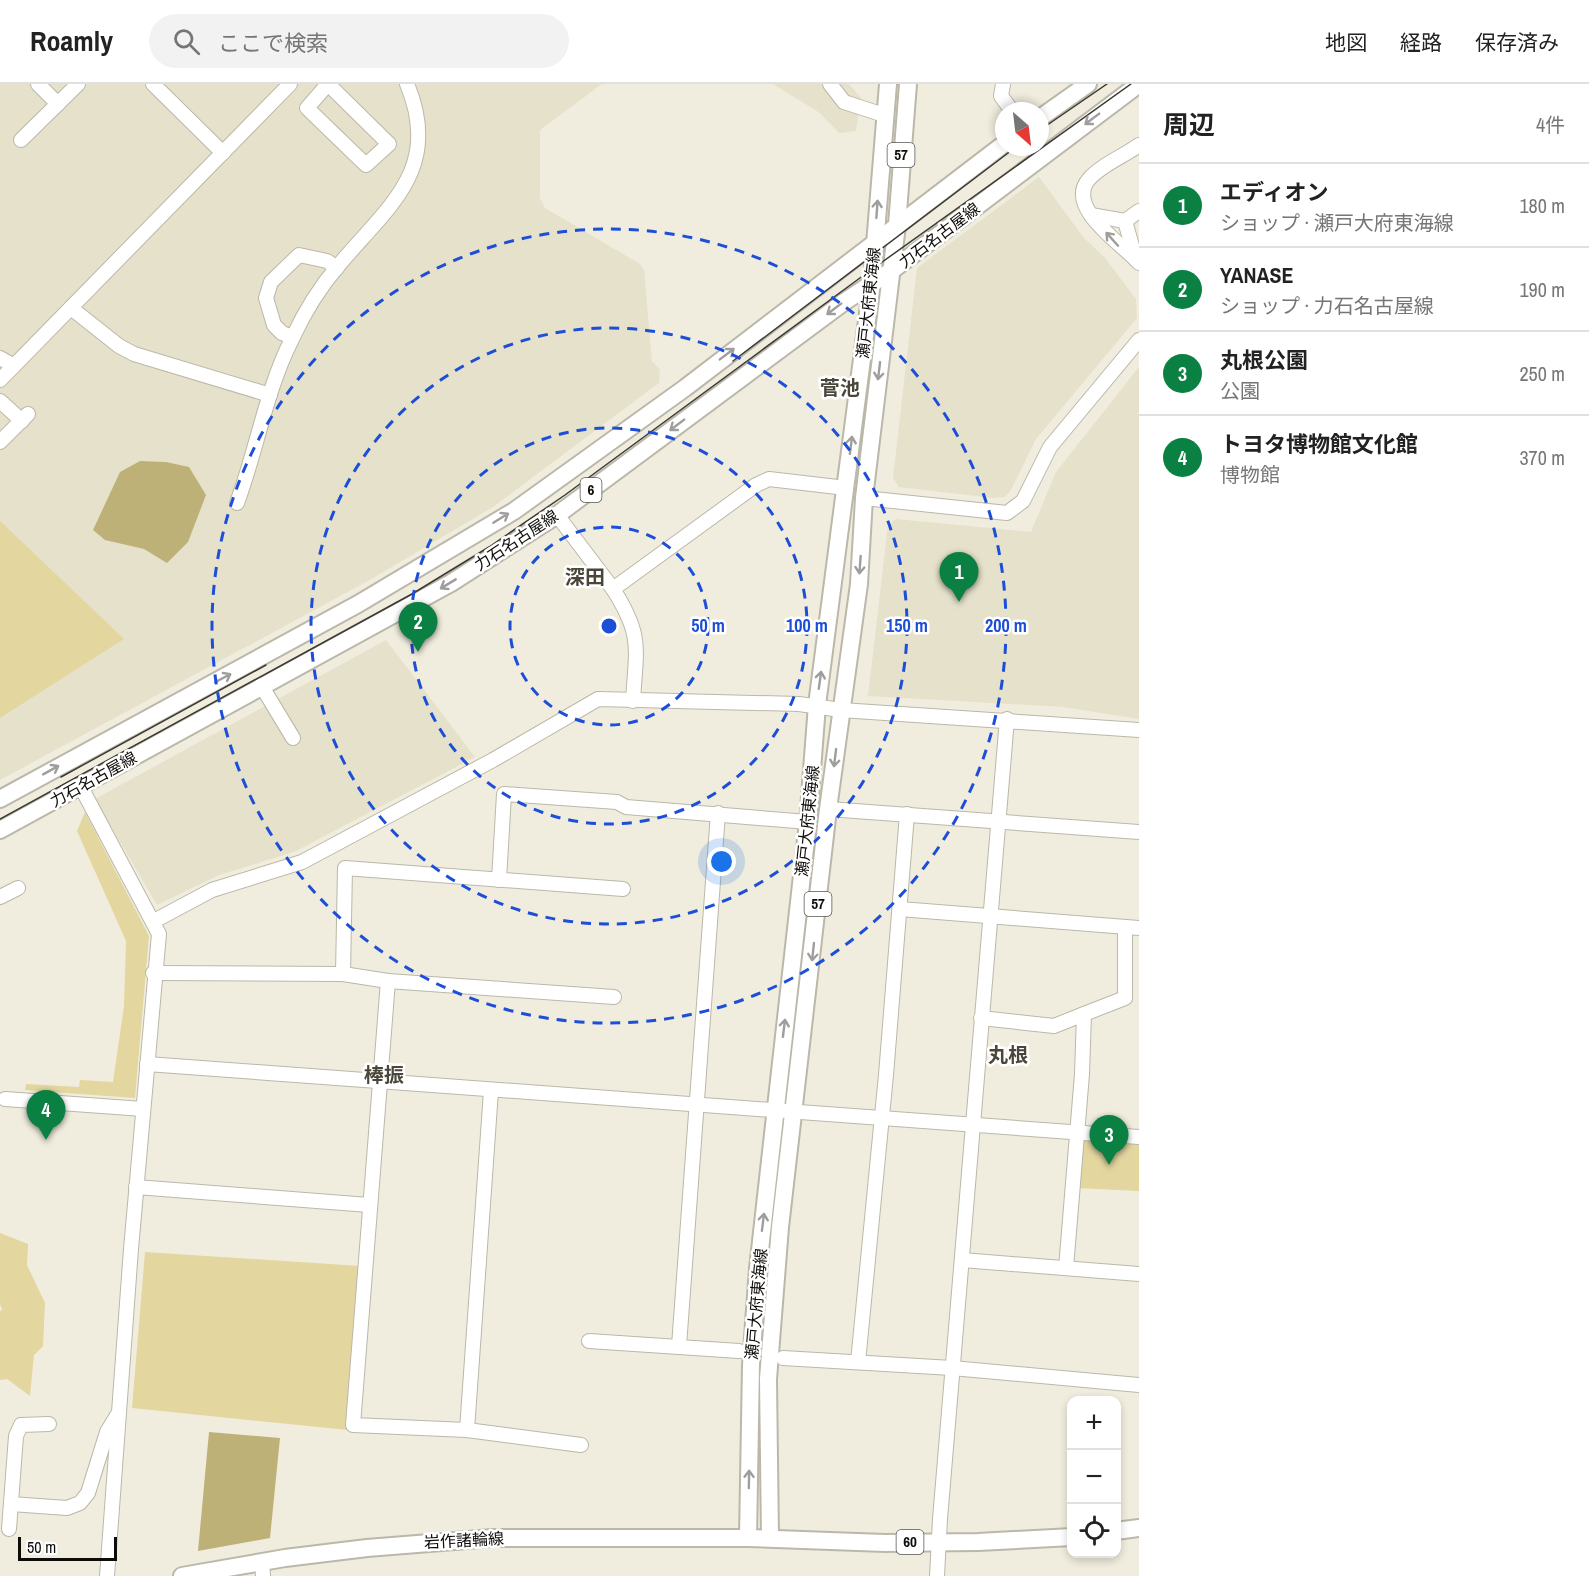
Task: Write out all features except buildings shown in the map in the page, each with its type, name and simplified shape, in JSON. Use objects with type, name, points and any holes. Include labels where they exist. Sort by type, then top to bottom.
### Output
[{"type":"main road","name":"瀬戸大府東海線","points":[[748,1538],[751,1365],[774,1111],[808,822],[817,705],[872,282],[888,84]]},
{"type":"main road","name":"瀬戸大府東海線","points":[[770,1538],[768,1379],[780,1227],[795,1112],[828,808],[859,584],[864,498],[897,225],[908,84]]},
{"type":"main road","points":[[1049,112],[1088,84]]},
{"type":"main road","name":"力石名古屋線","points":[[0,830],[261,685],[451,583],[556,515],[872,282],[891,271],[1139,84]]},
{"type":"main road","name":"力石名古屋線","points":[[0,799],[358,604],[514,511],[685,388],[995,151]]},
{"type":"main road","points":[[1121,1530],[1139,1528]]},
{"type":"main road","name":"60","points":[[748,1538],[885,1543],[978,1542],[1067,1537]]},
{"type":"main road","name":"岩作諸輪線","points":[[182,1576],[263,1569],[429,1541],[503,1538],[748,1538]]},
{"type":"street","points":[[38,84],[58,104]]},
{"type":"street","points":[[21,140],[78,84]]},
{"type":"street","points":[[153,84],[223,153]]},
{"type":"street","points":[[0,380],[290,84]]},
{"type":"street","points":[[328,84],[388,144],[366,165],[307,108],[328,84]]},
{"type":"street","points":[[237,503],[270,395],[292,338],[337,268],[398,200],[412,171],[418,132],[416,110],[407,84]]},
{"type":"street","points":[[830,84],[843,102],[884,116]]},
{"type":"street","points":[[1002,84],[1001,96],[1005,102]]},
{"type":"street","points":[[1138,262],[1119,247],[1091,215],[1083,204],[1083,190],[1089,179],[1139,146]]},
{"type":"street","points":[[1091,215],[1125,221],[1139,212]]},
{"type":"street","points":[[1125,221],[1138,262]]},
{"type":"street","points":[[292,338],[282,333],[274,325],[266,298],[271,282],[299,255],[327,261],[337,268]]},
{"type":"street","points":[[71,308],[119,346],[134,354],[270,395]]},
{"type":"street","points":[[864,498],[1007,513],[1023,501],[1050,447],[1139,340]]},
{"type":"street","points":[[0,358],[14,366]]},
{"type":"street","points":[[0,401],[25,417],[0,442]]},
{"type":"street","points":[[613,589],[756,485],[769,479],[846,488]]},
{"type":"street","points":[[556,515],[613,589],[629,615],[635,634],[633,701]]},
{"type":"street","points":[[261,685],[293,738]]},
{"type":"street","points":[[154,921],[212,890],[302,862],[493,760],[598,699],[817,705],[841,710],[1006,719],[1139,730]]},
{"type":"street","points":[[937,1576],[938,1541],[1006,719]]},
{"type":"street","points":[[81,787],[159,934],[153,973],[107,1576]]},
{"type":"street","points":[[499,880],[504,794],[616,802],[626,807],[808,822]]},
{"type":"street","points":[[828,808],[1139,832]]},
{"type":"street","points":[[679,1346],[718,813]]},
{"type":"street","points":[[858,1362],[882,1117],[907,814]]},
{"type":"street","points":[[343,974],[345,868],[623,889]]},
{"type":"street","points":[[0,897],[18,888]]},
{"type":"street","points":[[900,909],[1132,928],[1125,998],[1054,1026],[981,1018]]},
{"type":"street","points":[[153,973],[343,974],[388,981],[614,997]]},
{"type":"street","points":[[388,981],[353,1425],[466,1430],[581,1445]]},
{"type":"street","points":[[1066,1268],[1084,1014]]},
{"type":"street","points":[[147,1064],[1139,1137]]},
{"type":"street","points":[[466,1430],[491,1091]]},
{"type":"street","points":[[5,1099],[143,1109]]},
{"type":"street","points":[[136,1187],[369,1205]]},
{"type":"street","points":[[962,1260],[1139,1274]]},
{"type":"street","points":[[589,1341],[739,1351]]},
{"type":"street","points":[[783,1358],[952,1368],[1139,1385]]},
{"type":"street","points":[[10,1504],[67,1508],[80,1503],[88,1493],[107,1432],[119,1412]]},
{"type":"street","points":[[9,1529],[16,1436],[21,1425],[50,1424]]},
{"type":"shaded area","points":[[0,84],[602,84],[540,130],[540,198],[545,208],[640,264],[644,270],[652,361],[660,370],[659,383],[493,507],[368,581],[0,780]]},
{"type":"shaded area","points":[[773,84],[849,84],[861,98],[856,131],[839,133],[820,113]]},
{"type":"shaded area","points":[[1039,177],[1084,238],[1105,258],[1136,299],[1137,318],[1036,439],[1011,490],[1005,497],[993,498],[899,487],[893,478],[917,268]]},
{"type":"shaded area","points":[[1139,367],[1139,719],[1063,707],[868,696],[888,525],[896,519],[1031,532],[1056,472]]},
{"type":"shaded area","points":[[140,461],[166,462],[189,467],[206,495],[188,542],[167,563],[144,549],[105,540],[93,530],[120,472]]},
{"type":"shaded area","points":[[0,521],[124,639],[0,718]]},
{"type":"shaded area","points":[[386,640],[475,757],[294,852],[219,875],[157,905],[95,799]]},
{"type":"shaded area","points":[[85,812],[149,936],[135,1098],[25,1090],[26,1084],[79,1087],[80,1080],[113,1082],[124,1006],[126,941],[77,831]]},
{"type":"shaded area","points":[[1081,1138],[1139,1142],[1139,1191],[1077,1188]]},
{"type":"shaded area","points":[[0,1233],[28,1244],[27,1265],[45,1303],[43,1346],[34,1355],[30,1396],[7,1379],[0,1380],[0,1312],[2,1309],[0,1304]]},
{"type":"shaded area","points":[[145,1252],[360,1266],[348,1430],[132,1408]]},
{"type":"shaded area","points":[[209,1432],[280,1438],[270,1538],[198,1551]]},
{"type":"tram line","points":[[1049,124],[1107,84]]},
{"type":"tram line","points":[[0,819],[412,594],[489,547],[565,495],[864,275],[1131,84]]},
{"type":"tram line","points":[[733,361],[1004,156]]},
{"type":"tram line","points":[[61,777],[266,665]]},
{"type":"place","name":"エディオン","points":[[959,602]]},
{"type":"place","name":"YANASE","points":[[418,652]]},
{"type":"place","name":"トヨタ博物館文化館","points":[[46,1140]]},
{"type":"place","name":"丸根公園","points":[[1109,1165]]},
{"type":"district","name":"菅池","points":[[840,388]]},
{"type":"district","name":"深田","points":[[585,577]]},
{"type":"district","name":"丸根","points":[[1008,1055]]},
{"type":"district","name":"棒振","points":[[384,1075]]}]
